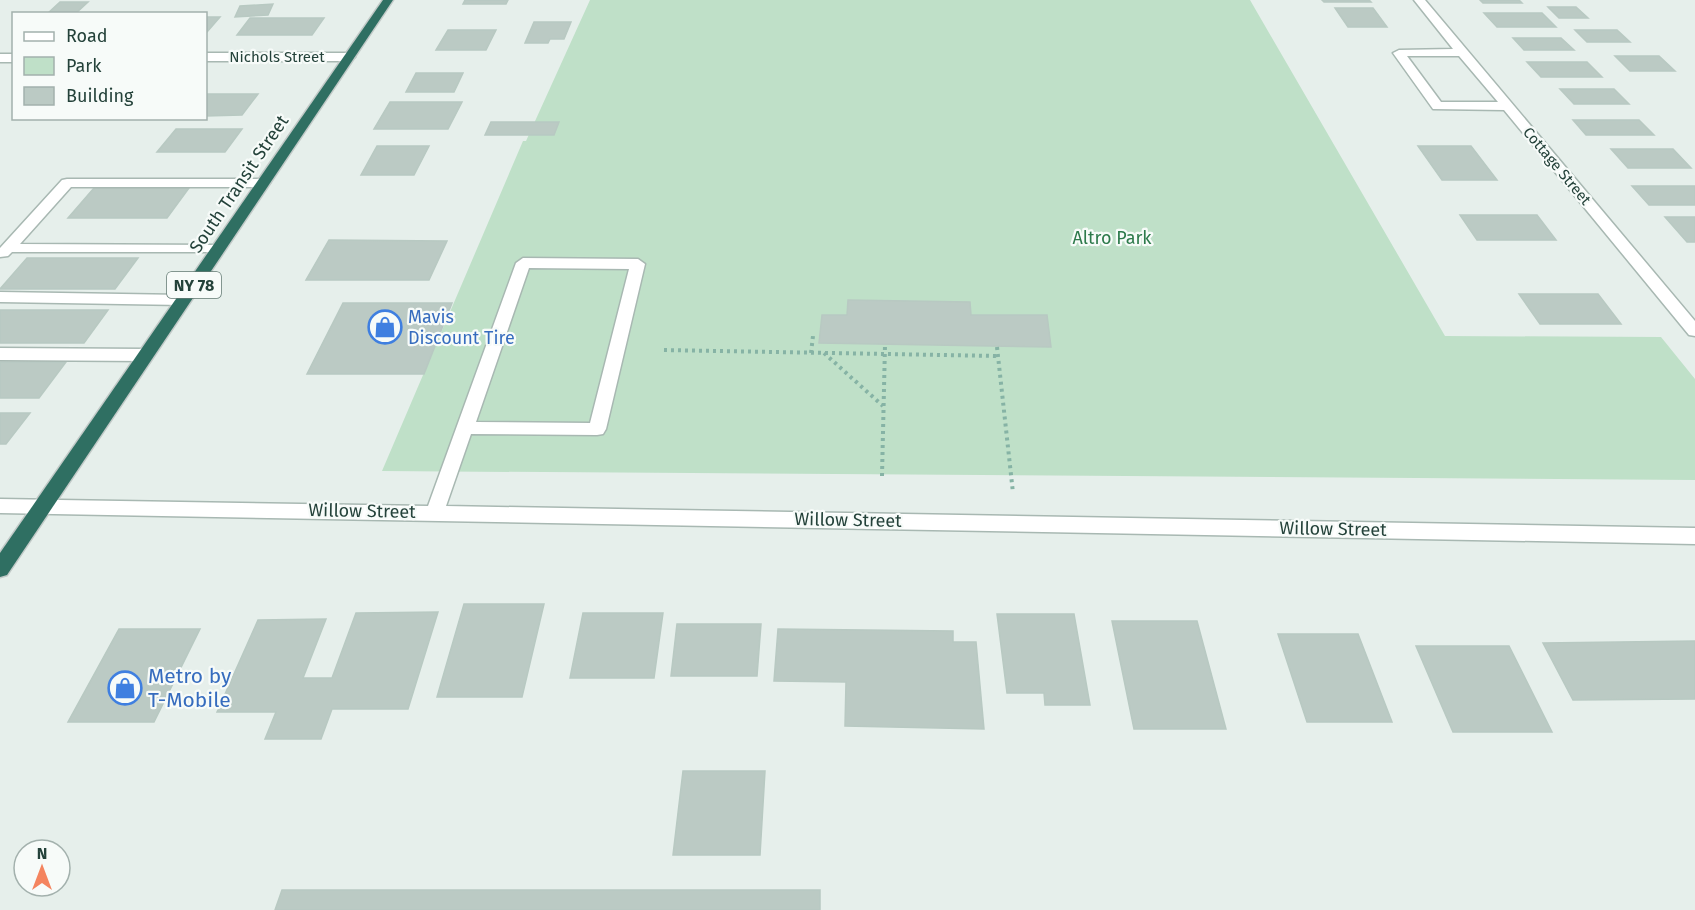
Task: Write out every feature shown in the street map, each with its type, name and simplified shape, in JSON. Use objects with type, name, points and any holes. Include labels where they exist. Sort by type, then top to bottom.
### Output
[{"type":"highway","name":"South Transit Street","points":[[0,569],[388,0]]},
{"type":"street","name":"Cottage Street","points":[[1419,0],[1695,331]]},
{"type":"street","points":[[1463,52],[1400,53],[1437,106],[1508,106]]},
{"type":"street","name":"Nichols Street","points":[[207,57],[349,57]]},
{"type":"street","points":[[4,252],[67,183],[263,183]]},
{"type":"street","points":[[4,252],[218,249]]},
{"type":"street","points":[[435,512],[523,263],[638,264],[597,429],[465,428]]},
{"type":"street","points":[[0,297],[183,300]]},
{"type":"street","points":[[0,354],[146,355]]},
{"type":"street","name":"Willow Street","points":[[0,506],[1695,536]]},
{"type":"path","points":[[812,352],[813,336]]},
{"type":"path","points":[[882,476],[885,345]]},
{"type":"path","points":[[997,347],[1012,493]]},
{"type":"path","points":[[664,350],[998,356]]},
{"type":"path","points":[[823,352],[884,406]]},
{"type":"green space","name":"Altro Park","points":[[590,0],[1250,0],[1445,336],[1661,337],[1695,379],[1695,480],[382,471],[523,141],[526,141]]},
{"type":"building","points":[[465,0],[508,0],[506,4],[463,4]]},
{"type":"building","points":[[1322,0],[1369,0],[1371,2],[1324,2]]},
{"type":"building","points":[[1480,0],[1519,0],[1522,3],[1483,3]]},
{"type":"building","points":[[60,2],[88,2],[77,12],[49,12]]},
{"type":"building","points":[[273,4],[268,15],[235,17],[240,6]]},
{"type":"building","points":[[1548,7],[1576,7],[1588,18],[1559,18]]},
{"type":"building","points":[[1335,8],[1373,8],[1387,27],[1348,27]]},
{"type":"building","points":[[1484,13],[1542,13],[1556,27],[1497,27]]},
{"type":"building","points":[[207,17],[220,17],[207,32]]},
{"type":"building","points":[[250,18],[324,18],[312,35],[237,35]]},
{"type":"building","points":[[534,22],[571,22],[564,39],[550,39],[548,43],[525,43]]},
{"type":"building","points":[[448,30],[496,30],[486,50],[436,50]]},
{"type":"building","points":[[1575,30],[1617,30],[1630,42],[1587,42]]},
{"type":"building","points":[[1513,38],[1561,38],[1574,50],[1524,50]]},
{"type":"building","points":[[1615,56],[1659,56],[1675,71],[1630,71]]},
{"type":"building","points":[[1527,62],[1587,62],[1602,77],[1541,77]]},
{"type":"building","points":[[416,73],[463,73],[454,92],[406,92]]},
{"type":"building","points":[[1560,89],[1614,89],[1629,104],[1574,104]]},
{"type":"building","points":[[207,94],[258,94],[242,115],[207,116]]},
{"type":"building","points":[[390,102],[462,102],[448,129],[374,129]]},
{"type":"building","points":[[1573,120],[1639,120],[1654,135],[1586,135]]},
{"type":"building","points":[[491,122],[559,122],[554,135],[485,135]]},
{"type":"building","points":[[176,129],[242,129],[225,152],[157,152]]},
{"type":"building","points":[[377,146],[429,146],[414,175],[361,175]]},
{"type":"building","points":[[1418,146],[1471,146],[1497,180],[1442,180]]},
{"type":"building","points":[[1611,149],[1673,149],[1691,168],[1628,168]]},
{"type":"building","points":[[1632,186],[1695,186],[1695,205],[1649,205]]},
{"type":"building","points":[[94,188],[189,188],[167,218],[68,218]]},
{"type":"building","points":[[1460,215],[1537,215],[1556,240],[1477,240]]},
{"type":"building","points":[[1665,217],[1695,217],[1695,242],[1687,242]]},
{"type":"building","points":[[329,240],[447,241],[429,280],[306,280]]},
{"type":"building","points":[[27,258],[138,258],[115,289],[0,289]]},
{"type":"building","points":[[1519,294],[1598,294],[1621,324],[1540,324]]},
{"type":"building","points":[[848,300],[970,302],[971,315],[1047,315],[1051,347],[819,343],[822,315],[847,315]]},
{"type":"building","points":[[343,303],[452,303],[424,374],[307,374]]},
{"type":"building","points":[[0,310],[108,310],[84,343],[0,343]]},
{"type":"building","points":[[0,362],[66,362],[39,398],[0,398]]},
{"type":"building","points":[[0,413],[30,413],[6,444],[0,444]]},
{"type":"building","points":[[464,604],[544,604],[522,697],[437,697]]},
{"type":"building","points":[[438,612],[408,709],[332,709],[321,739],[265,739],[276,712],[217,712],[258,620],[326,619],[303,678],[332,678],[356,613]]},
{"type":"building","points":[[583,613],[663,613],[654,678],[570,678]]},
{"type":"building","points":[[997,614],[1074,614],[1090,705],[1045,705],[1044,693],[1007,693]]},
{"type":"building","points":[[1112,621],[1197,621],[1226,729],[1134,729]]},
{"type":"building","points":[[677,624],[761,624],[757,676],[671,676]]},
{"type":"building","points":[[119,629],[200,629],[154,722],[68,722]]},
{"type":"building","points":[[778,629],[953,631],[953,642],[976,642],[984,729],[845,726],[846,682],[774,681]]},
{"type":"building","points":[[1278,634],[1358,634],[1392,722],[1307,722]]},
{"type":"building","points":[[1695,641],[1695,699],[1573,700],[1543,643]]},
{"type":"building","points":[[1416,646],[1509,646],[1552,732],[1453,732]]},
{"type":"building","points":[[683,771],[765,771],[760,855],[673,855]]},
{"type":"building","points":[[282,890],[820,890],[820,910],[275,910]]},
{"type":"place","name":"Mavis Discount Tire","points":[[385,327]]},
{"type":"place","name":"Metro by T-Mobile","points":[[125,688]]}]
